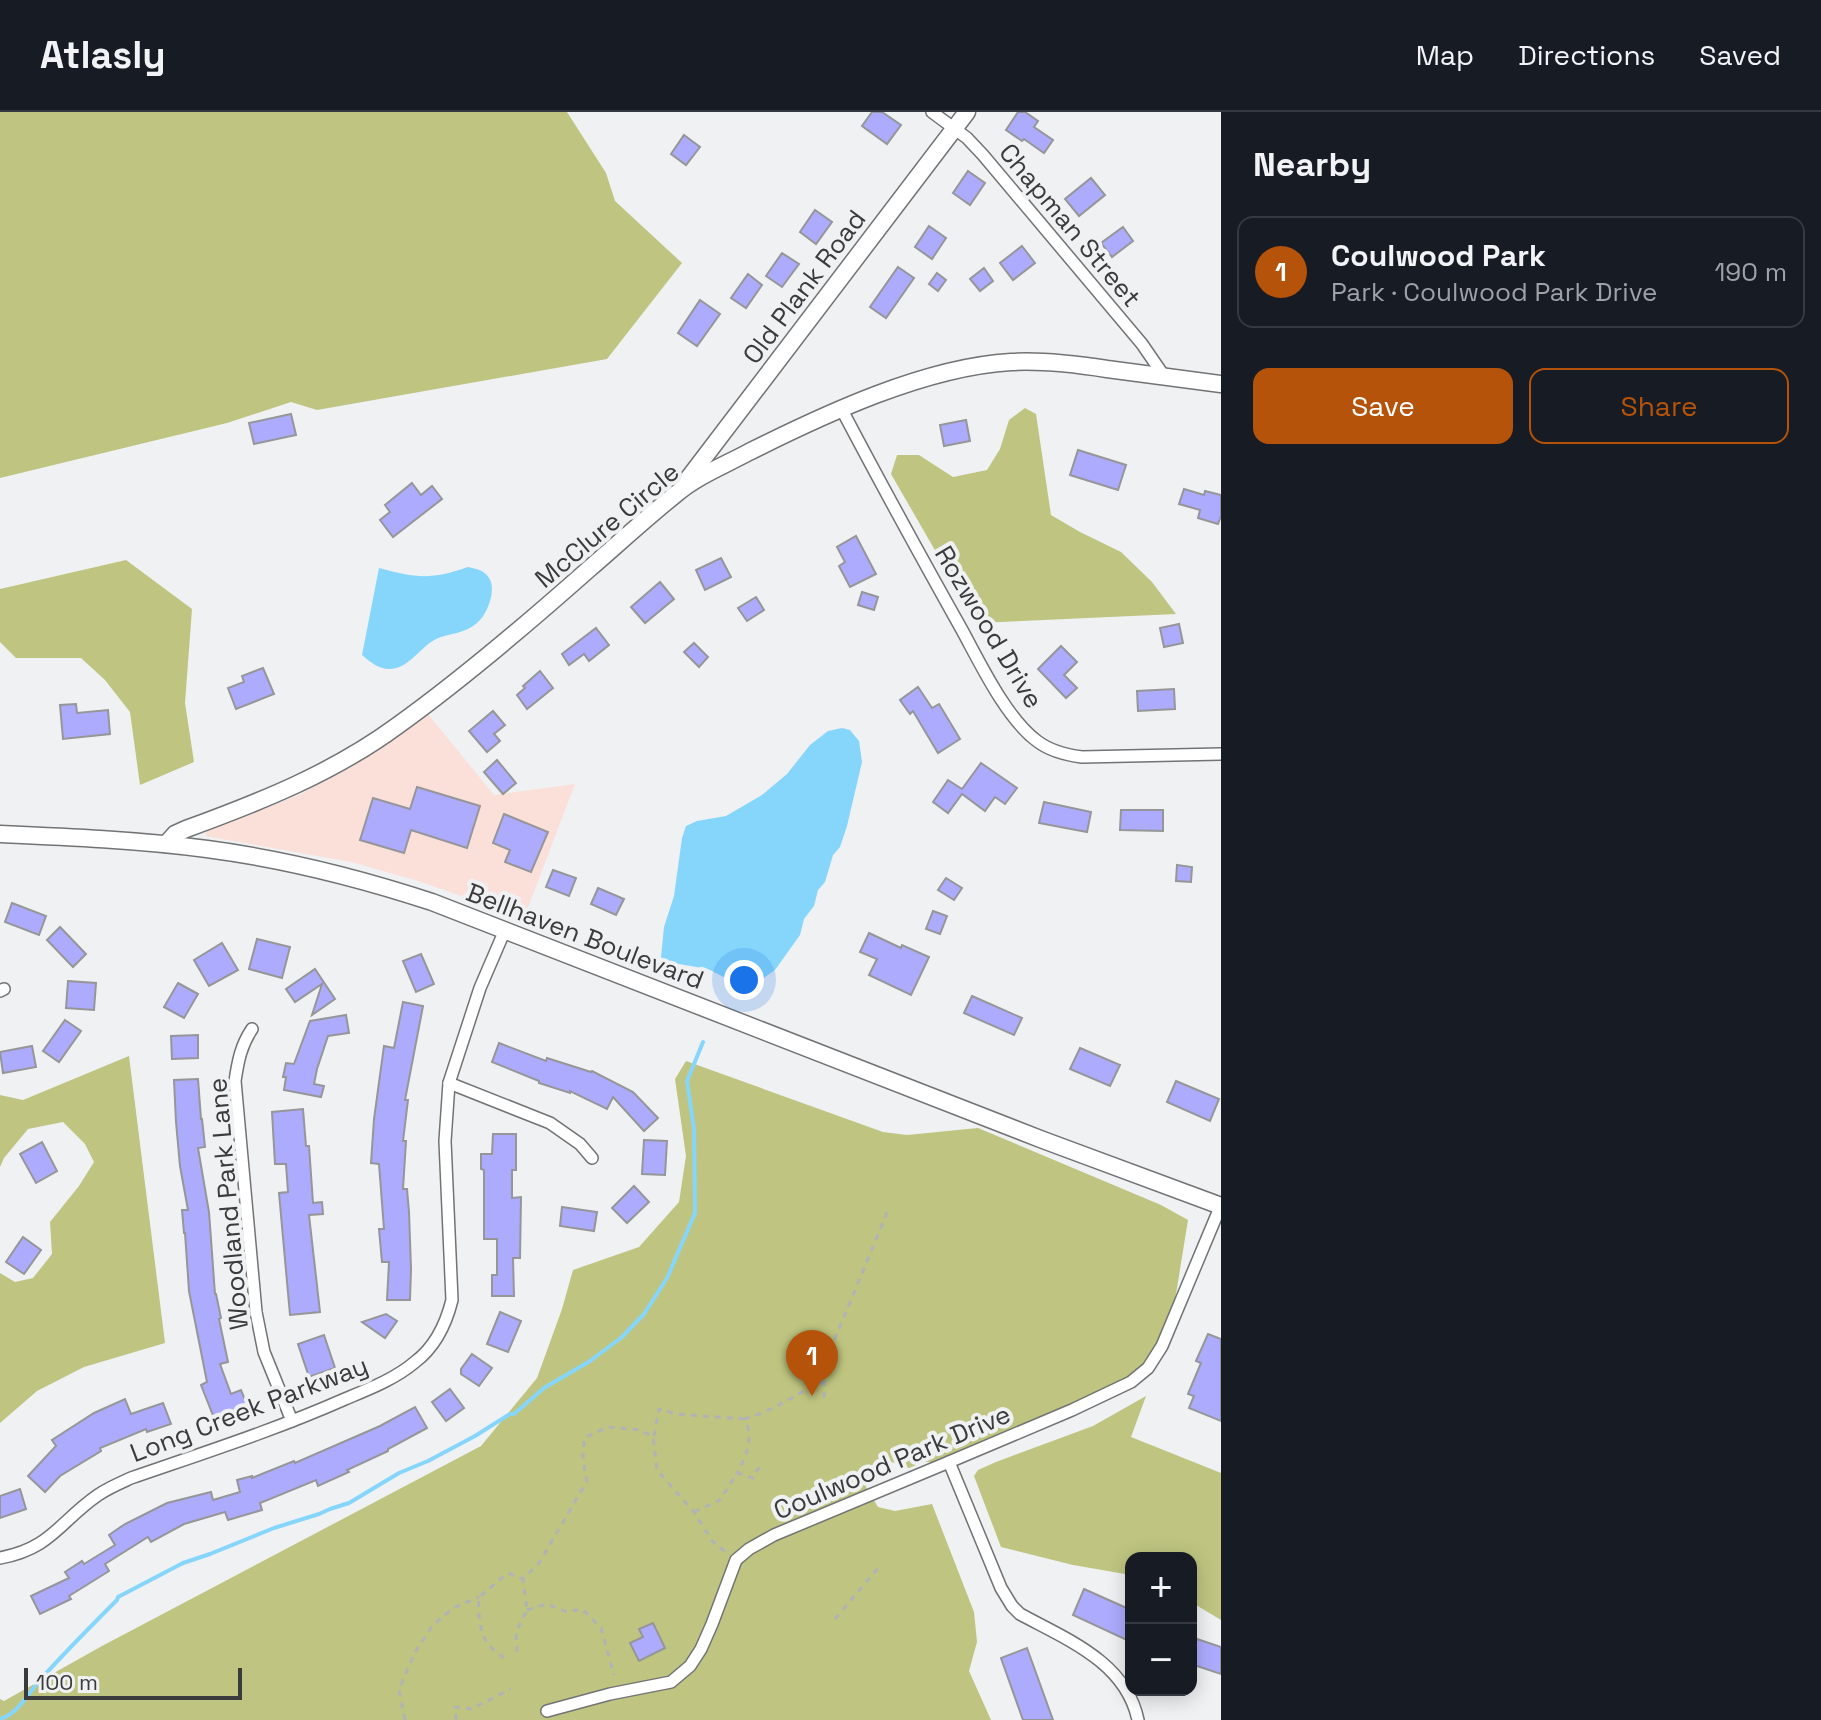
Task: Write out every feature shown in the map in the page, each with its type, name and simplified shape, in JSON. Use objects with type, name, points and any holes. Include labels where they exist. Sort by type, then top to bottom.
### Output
[{"type":"street","name":"Chapman Street","points":[[932,112],[967,138],[1142,344],[1164,376]]},
{"type":"street","name":"Old Plank Road","points":[[678,492],[967,112]]},
{"type":"street","name":"McClure Circle","points":[[166,844],[175,834],[321,773],[397,727],[502,646],[678,492],[787,433],[929,377],[961,368],[1008,362],[1076,365],[1221,384]]},
{"type":"street","name":"Rozwood Drive","points":[[842,410],[985,672],[1010,712],[1037,741],[1065,754],[1082,757],[1221,754]]},
{"type":"street","name":"Bellhaven Boulevard","points":[[0,834],[211,849],[324,871],[407,893],[1221,1206]]},
{"type":"street","name":"Long Creek Parkway","points":[[0,1558],[37,1546],[113,1486],[257,1435],[374,1386],[408,1368],[429,1348],[447,1319],[452,1300],[445,1141],[449,1083],[480,988],[505,930]]},
{"type":"street","name":"Woodland Park Lane","points":[[252,1029],[238,1058],[235,1081],[256,1312],[264,1352],[292,1421]]},
{"type":"street","points":[[449,1083],[550,1123],[580,1144],[592,1158]]},
{"type":"street","name":"Coulwood Park Drive","points":[[736,1560],[774,1535],[1131,1382],[1148,1368],[1162,1346],[1221,1206]]},
{"type":"street","points":[[949,1462],[1001,1588],[1012,1606],[1020,1614],[1083,1647],[1103,1663],[1130,1696],[1138,1720]]},
{"type":"street","points":[[547,1711],[671,1682],[690,1666],[701,1649],[736,1560]]},
{"type":"path","points":[[824,1398],[827,1358],[889,1208]]},
{"type":"path","points":[[736,1560],[712,1541],[694,1512],[657,1470],[653,1437],[659,1409],[676,1414],[744,1419],[762,1415],[802,1390],[824,1382]]},
{"type":"path","points":[[694,1512],[720,1500],[747,1456],[750,1428],[744,1419]]},
{"type":"path","points":[[523,1579],[539,1563],[587,1481],[583,1459],[584,1438],[608,1427],[640,1430],[653,1437]]},
{"type":"path","points":[[737,1473],[753,1478],[763,1466]]},
{"type":"path","points":[[835,1619],[878,1568]]},
{"type":"path","points":[[405,1720],[399,1690],[414,1654],[432,1626],[453,1608],[479,1597],[508,1573],[523,1579]]},
{"type":"path","points":[[517,1652],[516,1632],[527,1610],[523,1579]]},
{"type":"path","points":[[479,1597],[477,1613],[488,1644],[504,1658]]},
{"type":"path","points":[[527,1610],[546,1604],[567,1612],[582,1609],[601,1628],[614,1675]]},
{"type":"path","points":[[456,1720],[455,1707],[471,1709],[511,1689]]},
{"type":"shaded area","points":[[428,714],[494,795],[575,784],[524,918],[418,881],[351,862],[205,836],[209,826],[299,795],[401,734]]},
{"type":"green space","points":[[0,112],[567,112],[606,173],[615,201],[682,263],[607,359],[317,410],[291,402],[227,423],[0,478]]},
{"type":"green space","points":[[1025,408],[1036,414],[1051,515],[1121,552],[1152,582],[1176,614],[977,623],[891,474],[897,455],[919,455],[953,477],[987,470],[1000,449],[1009,420]]},
{"type":"green space","points":[[126,560],[192,609],[185,703],[194,762],[140,785],[130,712],[105,680],[81,658],[16,658],[0,642],[0,589]]},
{"type":"green space","points":[[129,1056],[165,1343],[84,1367],[37,1391],[0,1423],[0,1273],[15,1282],[33,1278],[52,1254],[50,1222],[94,1162],[85,1144],[63,1122],[28,1129],[0,1167],[0,1095],[23,1100]]},
{"type":"green space","points":[[686,1061],[883,1132],[907,1135],[978,1128],[1161,1205],[1188,1220],[1171,1325],[1148,1368],[949,1462],[924,1462],[909,1468],[886,1460],[868,1472],[866,1487],[878,1507],[895,1511],[932,1504],[974,1612],[977,1642],[969,1671],[991,1720],[0,1720],[0,1699],[4,1701],[481,1446],[537,1378],[573,1270],[639,1247],[679,1202],[686,1156],[675,1079]]},
{"type":"green space","points":[[1146,1396],[1131,1437],[1221,1473],[1221,1620],[1197,1606],[1197,1552],[1125,1552],[1125,1574],[1001,1547],[974,1476],[978,1470],[1093,1426]]},
{"type":"water","points":[[468,567],[487,575],[492,589],[490,602],[477,623],[436,639],[396,668],[382,668],[362,655],[379,568],[424,576]]},
{"type":"water","points":[[850,730],[859,741],[862,762],[847,826],[840,847],[833,855],[825,882],[818,890],[814,906],[804,919],[800,935],[775,970],[751,984],[737,984],[708,969],[664,960],[661,957],[664,927],[674,896],[686,826],[726,816],[762,795],[787,774],[810,745],[828,731]]},
{"type":"building","points":[[872,112],[882,112],[901,125],[887,144],[862,126]]},
{"type":"building","points":[[1018,112],[1025,112],[1038,121],[1034,127],[1053,140],[1044,153],[1006,130]]},
{"type":"building","points":[[684,135],[700,147],[686,165],[671,154]]},
{"type":"building","points":[[968,171],[985,183],[970,205],[953,193]]},
{"type":"building","points":[[1091,178],[1105,195],[1079,216],[1065,199]]},
{"type":"building","points":[[815,210],[832,222],[816,244],[800,232]]},
{"type":"building","points":[[929,226],[946,238],[932,259],[915,247]]},
{"type":"building","points":[[1123,227],[1133,241],[1112,257],[1101,243]]},
{"type":"building","points":[[1022,246],[1035,263],[1013,280],[1000,263]]},
{"type":"building","points":[[782,253],[799,264],[782,287],[766,276]]},
{"type":"building","points":[[898,267],[914,278],[886,318],[870,307]]},
{"type":"building","points":[[984,268],[993,281],[980,291],[970,279]]},
{"type":"building","points":[[937,273],[946,280],[938,291],[929,284]]},
{"type":"building","points":[[748,274],[762,285],[746,308],[731,298]]},
{"type":"building","points":[[700,300],[720,314],[697,346],[678,333]]},
{"type":"building","points":[[291,414],[296,435],[254,444],[249,423]]},
{"type":"building","points":[[966,420],[970,441],[944,446],[940,425]]},
{"type":"building","points":[[1078,450],[1126,465],[1118,490],[1070,475]]},
{"type":"building","points":[[412,483],[421,495],[432,486],[442,499],[393,537],[380,520],[390,512],[385,505]]},
{"type":"building","points":[[1184,489],[1204,495],[1205,491],[1221,495],[1218,524],[1198,518],[1200,510],[1179,504]]},
{"type":"building","points":[[856,536],[876,574],[850,587],[839,566],[845,562],[837,547]]},
{"type":"building","points":[[721,558],[731,577],[705,590],[696,570]]},
{"type":"building","points":[[660,582],[674,599],[645,623],[631,607]]},
{"type":"building","points":[[862,592],[878,597],[874,610],[858,605]]},
{"type":"building","points":[[756,597],[764,610],[747,621],[738,608]]},
{"type":"building","points":[[1179,624],[1183,643],[1164,647],[1160,628]]},
{"type":"building","points":[[596,628],[609,645],[589,661],[584,654],[569,665],[562,654]]},
{"type":"building","points":[[694,643],[708,657],[699,667],[684,652]]},
{"type":"building","points":[[1061,646],[1077,662],[1064,675],[1077,688],[1066,698],[1038,669]]},
{"type":"building","points":[[263,668],[274,694],[236,709],[228,688],[244,682],[242,676]]},
{"type":"building","points":[[540,671],[553,688],[527,709],[517,695]]},
{"type":"building","points":[[918,687],[932,708],[939,704],[960,739],[938,753],[913,711],[910,714],[900,700]]},
{"type":"building","points":[[1174,689],[1175,709],[1138,711],[1137,691]]},
{"type":"building","points":[[76,704],[77,713],[108,710],[110,734],[63,739],[60,705]]},
{"type":"building","points":[[493,711],[505,725],[494,734],[500,741],[487,752],[469,731]]},
{"type":"building","points":[[497,760],[516,783],[503,794],[484,772]]},
{"type":"building","points":[[981,763],[1017,788],[1005,804],[995,797],[985,811],[962,794],[948,813],[933,802],[948,780],[962,789]]},
{"type":"building","points":[[417,787],[480,806],[467,848],[411,830],[404,853],[360,840],[373,798],[410,809]]},
{"type":"building","points":[[1044,802],[1091,812],[1087,832],[1039,823]]},
{"type":"building","points":[[1121,810],[1163,810],[1163,831],[1120,830]]},
{"type":"building","points":[[504,814],[548,832],[531,872],[505,862],[510,850],[493,843]]},
{"type":"building","points":[[1177,865],[1192,867],[1191,882],[1176,881]]},
{"type":"building","points":[[553,870],[576,878],[569,896],[546,887]]},
{"type":"building","points":[[946,878],[962,888],[954,900],[938,890]]},
{"type":"building","points":[[598,888],[624,899],[616,915],[591,904]]},
{"type":"building","points":[[12,903],[46,916],[39,935],[5,922]]},
{"type":"building","points":[[933,911],[947,916],[940,934],[926,929]]},
{"type":"building","points":[[60,927],[86,954],[73,967],[47,940]]},
{"type":"building","points":[[869,933],[929,957],[911,995],[869,975],[877,959],[860,952]]},
{"type":"building","points":[[257,939],[290,947],[282,978],[249,969]]},
{"type":"building","points":[[222,943],[238,970],[209,986],[194,960]]},
{"type":"building","points":[[421,954],[434,984],[416,992],[403,961]]},
{"type":"building","points":[[315,969],[335,999],[312,1015],[322,984],[295,1002],[286,989]]},
{"type":"building","points":[[68,981],[96,983],[94,1010],[66,1008]]},
{"type":"building","points":[[178,983],[198,994],[184,1018],[164,1007]]},
{"type":"building","points":[[972,996],[1022,1018],[1014,1035],[964,1013]]},
{"type":"building","points":[[403,1002],[423,1006],[405,1100],[408,1100],[403,1141],[406,1141],[403,1189],[407,1189],[409,1212],[410,1300],[387,1300],[389,1262],[382,1262],[379,1229],[384,1229],[379,1164],[371,1163],[384,1046],[394,1048]]},
{"type":"building","points":[[346,1015],[349,1033],[328,1036],[317,1069],[314,1084],[324,1086],[321,1097],[284,1090],[286,1063],[294,1064],[310,1021]]},
{"type":"building","points":[[65,1020],[81,1031],[59,1062],[43,1051]]},
{"type":"building","points":[[198,1035],[198,1058],[172,1059],[171,1036]]},
{"type":"building","points":[[499,1043],[546,1061],[547,1058],[592,1071],[633,1092],[658,1118],[644,1131],[613,1097],[607,1109],[570,1091],[539,1083],[492,1062]]},
{"type":"building","points":[[32,1046],[36,1067],[3,1073],[0,1052]]},
{"type":"building","points":[[1080,1048],[1120,1065],[1110,1086],[1070,1069]]},
{"type":"building","points":[[198,1079],[205,1147],[198,1148],[209,1212],[215,1294],[228,1362],[220,1364],[231,1394],[241,1390],[247,1405],[214,1418],[201,1385],[207,1382],[189,1291],[182,1210],[188,1210],[180,1166],[174,1080]]},
{"type":"building","points":[[1176,1081],[1219,1099],[1210,1121],[1167,1102]]},
{"type":"building","points":[[303,1109],[313,1203],[322,1202],[323,1214],[309,1215],[320,1312],[290,1315],[279,1193],[288,1192],[286,1164],[275,1164],[272,1112]]},
{"type":"building","points":[[493,1134],[516,1134],[512,1198],[521,1197],[520,1258],[513,1258],[514,1296],[492,1296],[492,1275],[497,1275],[497,1239],[484,1239],[484,1170],[481,1169],[481,1154],[492,1154]]},
{"type":"building","points":[[644,1140],[667,1141],[665,1175],[642,1174]]},
{"type":"building","points":[[42,1142],[57,1171],[36,1183],[20,1154]]},
{"type":"building","points":[[634,1186],[649,1202],[627,1223],[612,1208]]},
{"type":"building","points":[[562,1207],[597,1212],[594,1231],[560,1226]]},
{"type":"building","points":[[23,1237],[41,1250],[24,1274],[6,1262]]},
{"type":"building","points":[[500,1312],[521,1321],[508,1352],[487,1344]]},
{"type":"building","points":[[386,1314],[397,1321],[385,1338],[362,1322]]},
{"type":"building","points":[[1208,1334],[1221,1339],[1221,1421],[1189,1408],[1194,1396],[1188,1394],[1201,1363],[1196,1361]]},
{"type":"building","points":[[324,1335],[335,1368],[309,1377],[298,1344]]},
{"type":"building","points":[[472,1354],[492,1368],[479,1386],[461,1374],[461,1369]]},
{"type":"building","points":[[450,1389],[464,1408],[446,1421],[432,1402]]},
{"type":"building","points":[[125,1399],[131,1414],[163,1403],[171,1424],[147,1432],[146,1429],[100,1448],[101,1451],[60,1476],[45,1492],[28,1476],[56,1446],[52,1440],[94,1413]]},
{"type":"building","points":[[415,1407],[427,1428],[388,1451],[318,1486],[316,1480],[260,1503],[262,1510],[228,1520],[225,1512],[184,1524],[151,1542],[148,1537],[105,1564],[109,1571],[69,1596],[71,1599],[40,1614],[31,1596],[69,1578],[65,1572],[115,1545],[109,1535],[125,1524],[167,1503],[211,1492],[213,1500],[240,1492],[237,1480],[295,1463],[380,1426]]},
{"type":"building","points":[[20,1489],[26,1509],[0,1518],[0,1496]]},
{"type":"building","points":[[1084,1589],[1125,1607],[1125,1639],[1073,1615]]},
{"type":"building","points":[[653,1623],[665,1648],[639,1661],[630,1643],[643,1637],[639,1629]]},
{"type":"building","points":[[1197,1639],[1221,1647],[1221,1674],[1197,1666]]},
{"type":"building","points":[[1027,1648],[1053,1720],[1023,1720],[1001,1658]]},
{"type":"waterway","points":[[0,1719],[17,1708],[118,1597],[183,1563],[349,1503],[399,1473],[428,1461],[514,1414],[544,1388],[590,1361],[622,1337],[644,1314],[667,1278],[695,1213],[694,1129],[687,1081],[703,1042]]},
{"type":"place","name":"Coulwood Park","points":[[812,1396]]}]
